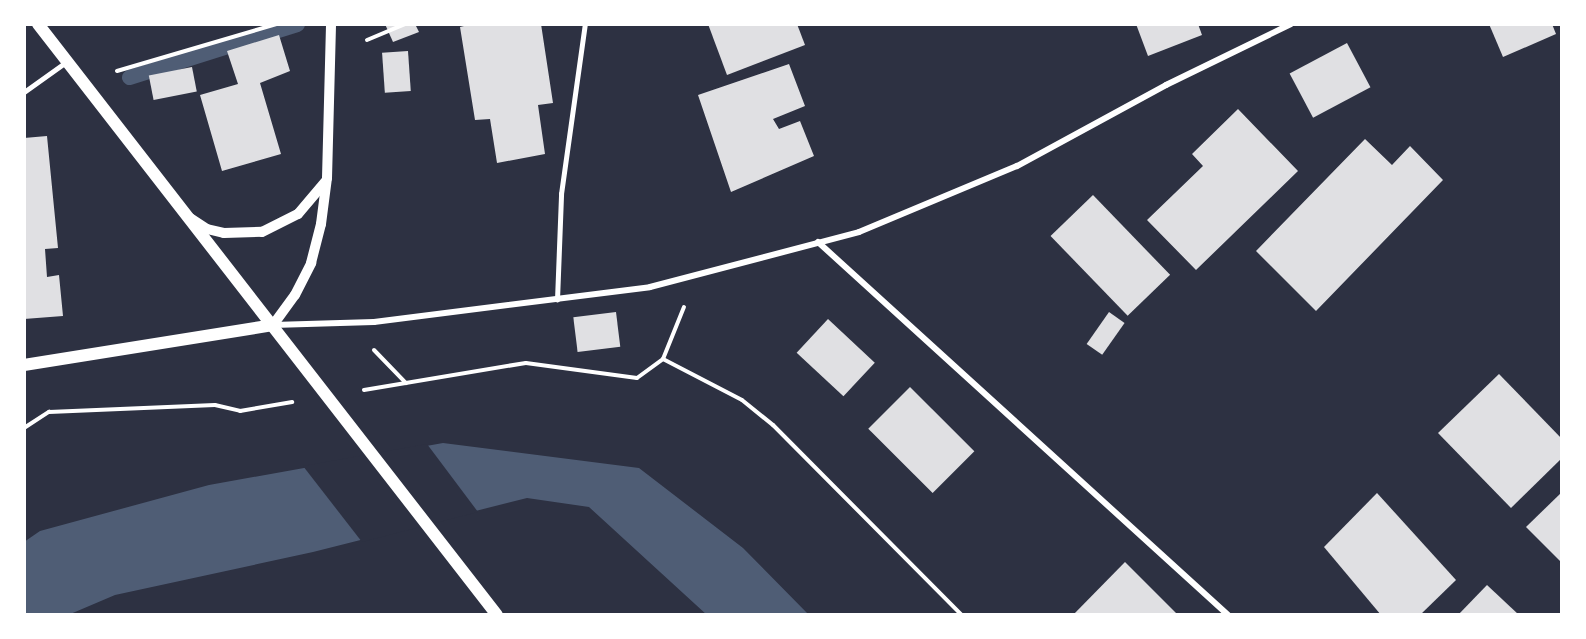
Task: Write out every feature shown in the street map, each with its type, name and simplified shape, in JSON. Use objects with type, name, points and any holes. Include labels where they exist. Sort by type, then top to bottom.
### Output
[{"type":"main road","points":[[38,24],[180,211],[273,326],[497,615]]},
{"type":"main road","points":[[24,365],[273,326]]},
{"type":"street","points":[[273,326],[296,295],[311,263],[327,177],[331,24]]},
{"type":"street","points":[[273,326],[374,322],[650,287],[859,232],[1017,166],[1166,85],[1291,24]]},
{"type":"street","points":[[180,211],[207,229],[246,234],[262,232],[298,214],[315,198],[327,177]]},
{"type":"street","points":[[818,242],[1228,615]]},
{"type":"lane","points":[[557,300],[561,194],[585,24]]},
{"type":"lane","points":[[24,92],[66,62]]},
{"type":"path","points":[[113,72],[277,24]]},
{"type":"path","points":[[367,40],[405,24]]},
{"type":"path","points":[[361,391],[526,363],[637,378],[663,359],[699,273]]},
{"type":"path","points":[[371,348],[405,383]]},
{"type":"path","points":[[663,359],[742,400],[773,425],[962,615]]},
{"type":"path","points":[[24,428],[49,412],[215,405],[240,411],[295,402]]},
{"type":"water","points":[[443,443],[639,468],[743,548],[809,615],[707,615],[589,507],[527,498],[313,552],[115,595],[68,615],[24,615],[24,542],[40,531],[209,485]]},
{"type":"pier","points":[[427,444],[478,512],[362,542],[303,466]]},
{"type":"building","points":[[385,24],[415,24],[419,32],[393,42]]},
{"type":"building","points":[[472,24],[541,24],[553,103],[538,105],[545,154],[497,163],[490,119],[475,120],[460,27]]},
{"type":"building","points":[[708,24],[797,24],[805,45],[727,75]]},
{"type":"building","points":[[1136,24],[1198,24],[1202,35],[1148,56]]},
{"type":"building","points":[[1489,24],[1552,24],[1556,34],[1503,57]]},
{"type":"building","points":[[279,35],[290,71],[260,83],[281,154],[222,171],[200,95],[238,84],[227,51]]},
{"type":"building","points":[[1347,43],[1370,87],[1313,118],[1290,74]]},
{"type":"building","points":[[408,51],[411,91],[385,93],[382,53]]},
{"type":"building","points":[[789,64],[805,106],[773,119],[779,129],[800,121],[814,156],[731,192],[698,95]]},
{"type":"building","points":[[192,67],[197,92],[154,100],[149,75]]},
{"type":"building","points":[[1238,109],[1298,171],[1196,270],[1147,220],[1203,166],[1192,154]]},
{"type":"building","points":[[47,136],[58,248],[45,249],[47,277],[59,275],[63,316],[24,319],[24,138]]},
{"type":"building","points":[[1365,139],[1392,165],[1410,146],[1443,180],[1316,311],[1256,251]]},
{"type":"building","points":[[1093,195],[1170,275],[1128,316],[1051,236]]},
{"type":"building","points":[[616,312],[620,347],[578,352],[573,317]]},
{"type":"building","points":[[1109,312],[1125,323],[1102,355],[1087,344]]},
{"type":"building","points":[[828,319],[875,363],[843,396],[797,353]]},
{"type":"building","points":[[1499,374],[1562,439],[1562,458],[1511,508],[1438,433]]},
{"type":"building","points":[[910,387],[974,451],[933,493],[868,429]]},
{"type":"building","points":[[1562,492],[1562,563],[1526,527]]},
{"type":"building","points":[[1377,493],[1456,580],[1420,615],[1381,615],[1324,547]]},
{"type":"building","points":[[1125,562],[1178,615],[1073,615]]},
{"type":"building","points":[[1487,585],[1519,615],[1458,615]]},
{"type":"waterway","points":[[129,77],[297,24]]}]
